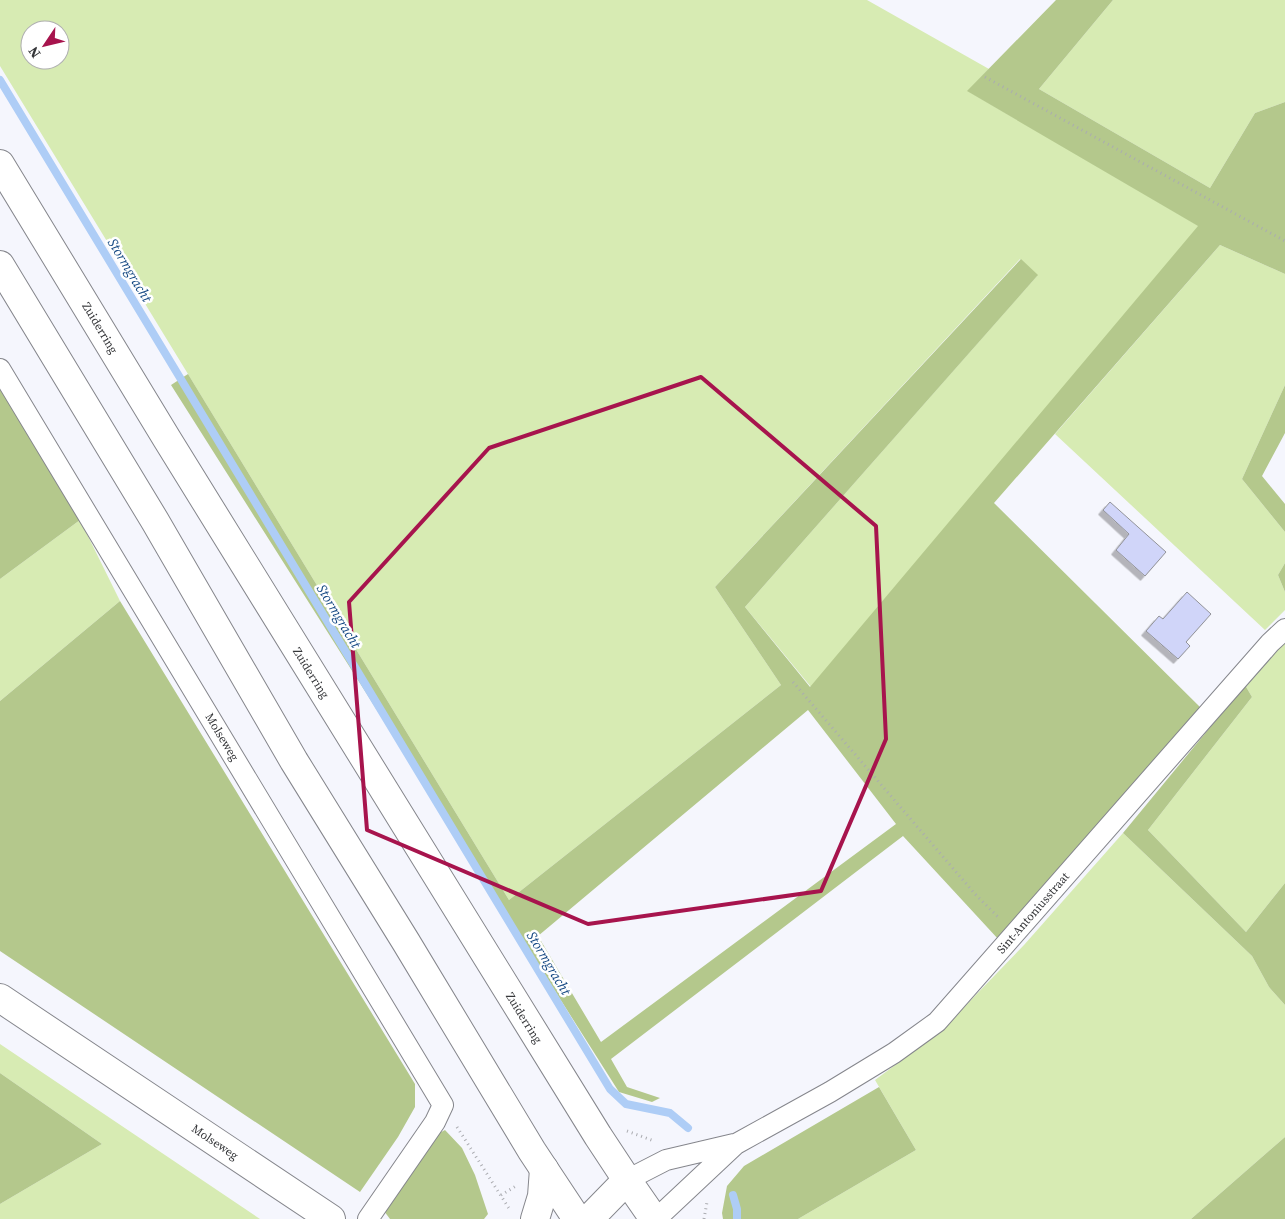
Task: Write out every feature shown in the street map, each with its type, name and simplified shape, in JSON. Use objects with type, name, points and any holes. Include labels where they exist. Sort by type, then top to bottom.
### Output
[{"type":"main road","name":"Zuiderring","points":[[0,164],[356,746],[627,1180]]},
{"type":"main road","points":[[0,265],[155,521],[294,761],[544,1169],[577,1219]]},
{"type":"main road","name":"Molseweg","points":[[0,998],[331,1219]]},
{"type":"main road","points":[[535,1219],[542,1196],[544,1169]]},
{"type":"main road","points":[[589,1219],[627,1180],[655,1219]]},
{"type":"street","name":"Molseweg","points":[[0,369],[443,1105]]},
{"type":"street","name":"Sint-Antoniusstraat","points":[[655,1219],[736,1144],[830,1092],[894,1053],[937,1022],[1270,643],[1285,629]]},
{"type":"street","points":[[368,1219],[435,1122],[443,1105]]},
{"type":"street","name":"Sint-Antoniusstraat","points":[[627,1180],[666,1160],[736,1144]]},
{"type":"path","points":[[985,77],[1285,241]]},
{"type":"path","points":[[793,682],[975,894],[1015,933]]},
{"type":"path","points":[[443,1105],[501,1194]]},
{"type":"highlighted area","points":[[701,377],[876,526],[886,739],[821,891],[588,924],[367,830],[349,602],[489,448]]},
{"type":"green space","points":[[0,0],[867,0],[989,69],[968,91],[1199,226],[811,687],[745,607],[1037,276],[1020,259],[715,587],[781,685],[509,900],[0,66]]},
{"type":"green space","points":[[1056,0],[1113,0],[1039,89],[1210,188],[1255,113],[1285,102],[1285,274],[1220,245],[994,503],[1201,708],[999,940],[903,836],[611,1059],[627,1087],[660,1098],[652,1102],[619,1092],[171,385],[188,374],[509,900],[781,685],[715,587],[1021,259],[1038,275],[745,607],[810,687],[1198,226],[967,91]],"holes":[[[808,710],[896,824],[601,1042],[538,936]]]},
{"type":"green space","points":[[1113,0],[1285,0],[1285,102],[1255,113],[1210,188],[1039,89]]},
{"type":"green space","points":[[1220,245],[1285,274],[1285,385],[1242,479],[1285,532],[1285,563],[1278,575],[1285,592],[1285,610],[1265,630],[1055,434]]},
{"type":"green space","points":[[1285,385],[1285,433],[1262,476],[1285,504],[1285,532],[1242,479]]},
{"type":"green space","points":[[0,388],[80,520],[0,579]]},
{"type":"green space","points":[[80,520],[120,601],[0,701],[0,579]]},
{"type":"green space","points":[[1285,563],[1285,592],[1278,575]]},
{"type":"green space","points":[[120,601],[415,1084],[415,1107],[398,1137],[360,1192],[0,951],[0,701]]},
{"type":"green space","points":[[1285,642],[1285,883],[1246,932],[1148,830],[1252,697],[1245,685]]},
{"type":"green space","points":[[1245,685],[1252,697],[1148,830],[1246,932],[1285,883],[1285,1005],[1269,987],[1252,956],[1123,833]]},
{"type":"green space","points":[[1123,833],[1252,956],[1269,987],[1285,1005],[1285,1137],[1191,1219],[798,1219],[916,1150],[875,1080],[941,1031],[1024,945]]},
{"type":"green space","points":[[0,1044],[260,1219],[0,1219],[0,1204],[102,1144],[0,1073]]},
{"type":"green space","points":[[0,1073],[102,1144],[0,1204]]},
{"type":"green space","points":[[879,1087],[916,1150],[798,1219],[723,1219],[722,1213],[727,1186],[744,1166]]},
{"type":"green space","points":[[445,1130],[462,1148],[475,1175],[488,1214],[484,1219],[390,1219],[384,1211],[432,1137]]},
{"type":"green space","points":[[1285,1137],[1285,1219],[1191,1219]]},
{"type":"building","points":[[1110,502],[1166,552],[1145,576],[1116,550],[1129,534],[1103,510]]},
{"type":"building","points":[[1187,592],[1211,614],[1186,642],[1190,646],[1178,659],[1146,631],[1159,616],[1163,619]]},
{"type":"waterway","name":"Stormgracht","points":[[0,80],[610,1089],[626,1104],[670,1113],[688,1128]]},
{"type":"waterway","name":"Stormgracht","points":[[733,1195],[737,1209],[737,1219]]}]
